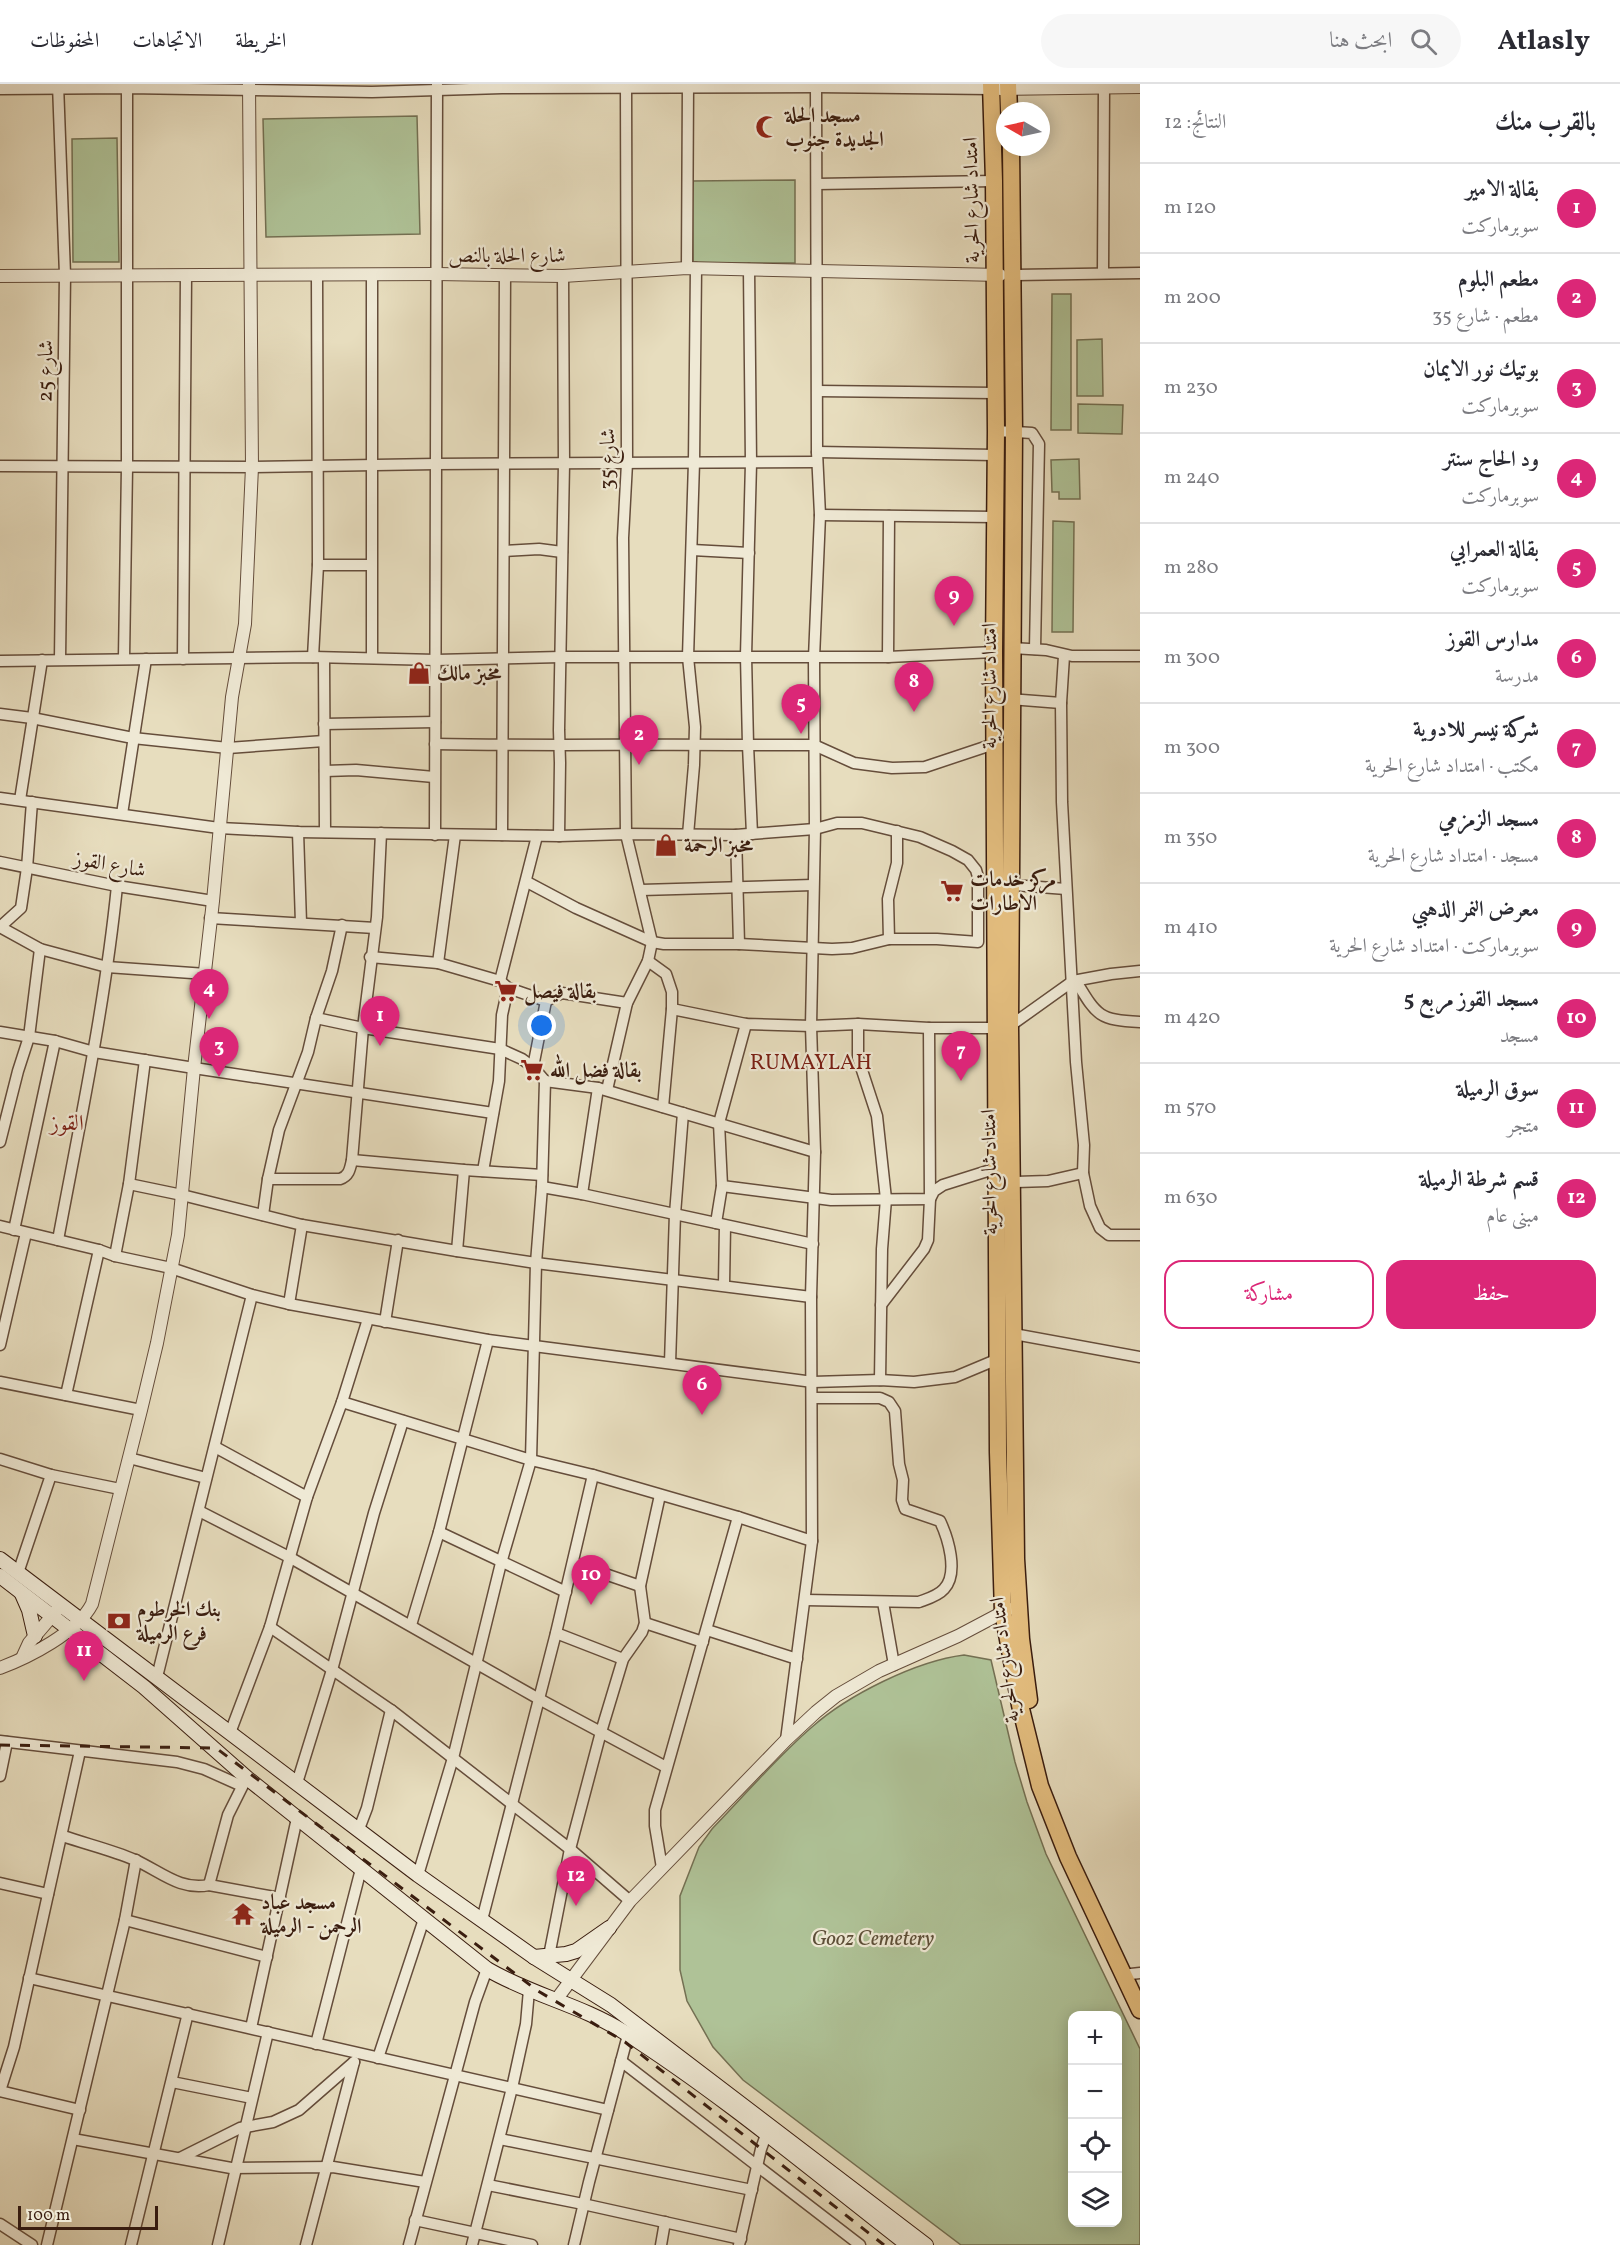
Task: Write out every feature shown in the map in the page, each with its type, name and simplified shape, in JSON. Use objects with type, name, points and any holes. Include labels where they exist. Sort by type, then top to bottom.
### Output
[{"type":"main road","name":"امتداد شارع الحرية","points":[[991,86],[996,431],[994,744],[1004,862],[1012,885],[997,1168],[998,1359],[1011,1609],[1047,1784],[1073,1853],[1135,1974],[1140,1994]]},
{"type":"main road","points":[[1008,87],[1009,102]]},
{"type":"main road","name":"امتداد شارع الحرية","points":[[1011,156],[1014,431],[1011,699],[1004,862],[996,900],[996,947],[1012,1182],[1016,1559],[1011,1609]]},
{"type":"main road","points":[[0,1559],[144,1687],[245,1782],[297,1818],[487,1969],[529,1990],[603,2020],[628,2035],[672,2064],[908,2245]]},
{"type":"main road","points":[[0,1576],[21,1592],[56,1610]]},
{"type":"main road","points":[[21,1592],[29,1610],[35,1636]]},
{"type":"main road","points":[[1011,1609],[1020,1705],[1040,1786],[1068,1857],[1140,2010]]},
{"type":"main road","points":[[74,1624],[157,1677],[418,1875],[534,1957],[611,2005],[926,2245]]},
{"type":"main road","points":[[534,1957],[576,1951],[609,1928]]},
{"type":"street","points":[[786,1740],[812,1540],[811,1297],[815,1152],[811,1026],[815,829],[813,745],[820,515],[817,457],[817,85]]},
{"type":"street","points":[[0,89],[58,86],[1140,87]]},
{"type":"street","name":"شارع 25","points":[[58,86],[65,275],[60,659]]},
{"type":"street","points":[[124,658],[127,467],[127,86]]},
{"type":"street","points":[[0,1668],[23,1656],[38,1652],[74,1624],[92,1604],[141,1410],[178,1235],[232,697],[244,624],[252,467],[249,86]]},
{"type":"street","name":"شارع 35","points":[[626,86],[627,463],[623,537],[626,834],[652,942]]},
{"type":"street","points":[[688,86],[694,462],[688,657],[694,712],[694,765],[688,835]]},
{"type":"street","points":[[1103,273],[1104,87]]},
{"type":"street","points":[[435,835],[437,88]]},
{"type":"street","points":[[817,184],[994,181]]},
{"type":"street","name":"شارع الحلة بالنص","points":[[0,276],[436,274],[563,276],[692,268],[1013,275]]},
{"type":"street","points":[[749,269],[751,463],[746,656],[752,834]]},
{"type":"street","points":[[1013,275],[1140,273]]},
{"type":"street","points":[[317,275],[318,657],[324,724],[326,832]]},
{"type":"street","points":[[372,275],[374,465],[371,565],[372,657]]},
{"type":"street","points":[[502,836],[505,275]]},
{"type":"street","points":[[183,659],[186,276]]},
{"type":"street","points":[[559,836],[564,464],[563,276]]},
{"type":"street","points":[[818,391],[995,393]]},
{"type":"street","points":[[996,431],[1032,433],[1039,444],[1035,649]]},
{"type":"street","points":[[0,466],[252,467],[751,463],[817,457],[995,455]]},
{"type":"street","points":[[820,515],[995,517]]},
{"type":"street","points":[[888,657],[889,516]]},
{"type":"street","points":[[504,551],[539,549],[562,552]]},
{"type":"street","points":[[692,550],[749,553]]},
{"type":"street","points":[[318,565],[371,565]]},
{"type":"street","points":[[1011,648],[1035,649],[1064,656],[1140,656]]},
{"type":"street","points":[[0,661],[318,657],[436,660],[746,656],[814,658],[994,652]]},
{"type":"street","points":[[1064,656],[1061,703],[1062,802],[1066,889],[1074,981],[1076,1062],[1084,1145],[1083,1173],[1090,1206],[1100,1228],[1109,1235],[1140,1235]]},
{"type":"street","points":[[122,814],[146,659]]},
{"type":"street","points":[[20,800],[42,660]]},
{"type":"street","points":[[1011,699],[1061,703]]},
{"type":"street","points":[[0,714],[133,738],[228,748],[324,741]]},
{"type":"street","points":[[324,724],[435,722]]},
{"type":"street","points":[[435,744],[559,747],[625,744],[813,745],[854,763],[892,768],[925,767],[994,744]]},
{"type":"street","points":[[325,771],[356,770],[434,777]]},
{"type":"street","points":[[0,798],[219,828],[298,832],[502,836],[736,835],[815,829],[837,823],[862,823],[920,837],[968,860],[976,870],[979,895],[978,942]]},
{"type":"street","points":[[32,802],[27,868],[21,908],[0,927],[40,949],[107,967],[206,974]]},
{"type":"street","points":[[889,939],[888,899],[897,863],[897,831]]},
{"type":"street","points":[[298,832],[301,923]]},
{"type":"street","points":[[268,1179],[340,1179],[349,1172],[352,1160],[370,957],[375,928],[381,833]]},
{"type":"street","points":[[438,963],[455,835]]},
{"type":"street","points":[[736,835],[739,944]]},
{"type":"street","points":[[483,1171],[498,1082],[504,984],[537,836]]},
{"type":"street","name":"شارع القوز","points":[[0,862],[117,886],[213,901]]},
{"type":"street","points":[[527,882],[576,908],[652,942],[682,945],[739,944],[852,948],[889,939],[937,939],[978,942],[996,947]]},
{"type":"street","points":[[641,890],[813,885]]},
{"type":"street","points":[[1012,885],[1066,889]]},
{"type":"street","points":[[58,1240],[94,1052],[117,886]]},
{"type":"street","points":[[979,895],[996,900]]},
{"type":"street","points":[[210,918],[375,928]]},
{"type":"street","points":[[263,1215],[279,1130],[308,1052],[316,1018],[332,971],[342,925]]},
{"type":"street","points":[[582,1194],[603,1089],[627,1003],[648,962],[652,942]]},
{"type":"street","points":[[0,1142],[29,1037],[40,949]]},
{"type":"street","points":[[370,957],[438,963],[504,984],[546,1001],[562,993],[627,1003]]},
{"type":"street","points":[[648,962],[666,974],[672,992],[663,1107]]},
{"type":"street","points":[[672,1009],[746,1024],[811,1026],[858,1023],[929,1028],[1003,1027],[1074,981],[1140,971]]},
{"type":"street","points":[[1074,981],[1099,1014],[1114,1021],[1140,1022]]},
{"type":"street","points":[[533,1067],[546,1001]]},
{"type":"street","points":[[316,1018],[363,1028],[500,1049],[522,1059],[533,1067],[545,1081],[603,1089],[815,1152]]},
{"type":"street","points":[[858,1023],[858,1058],[877,1116],[886,1199],[882,1249],[880,1380]]},
{"type":"street","points":[[724,1286],[720,1225],[722,1186],[719,1123],[746,1024]]},
{"type":"street","points":[[881,1305],[924,1249],[928,1240],[930,1199],[929,1028]]},
{"type":"street","points":[[0,1032],[55,1041],[94,1052],[493,1113]]},
{"type":"street","points":[[14,1230],[55,1041]]},
{"type":"street","points":[[115,1256],[129,1184],[145,1060]]},
{"type":"street","points":[[418,1875],[453,1758],[501,1563],[531,1460],[536,1263],[542,1187],[545,1081]]},
{"type":"street","points":[[670,1363],[675,1214],[682,1113]]},
{"type":"street","points":[[352,1160],[542,1175]]},
{"type":"street","points":[[930,1199],[934,1191],[943,1185],[997,1168]]},
{"type":"street","points":[[457,1251],[464,1170]]},
{"type":"street","points":[[1012,1182],[1048,1181],[1083,1173]]},
{"type":"street","points":[[129,1184],[302,1224],[457,1251],[811,1297]]},
{"type":"street","points":[[722,1186],[814,1198],[862,1201],[930,1199]]},
{"type":"street","points":[[542,1187],[813,1244]]},
{"type":"street","points":[[289,1304],[302,1224]]},
{"type":"street","points":[[0,1226],[171,1268],[252,1295],[289,1304],[488,1340],[813,1382],[880,1380],[914,1382],[955,1377],[998,1359]]},
{"type":"street","points":[[0,1345],[4,1310],[26,1233]]},
{"type":"street","points":[[385,1322],[398,1240]]},
{"type":"street","points":[[66,1395],[99,1250]]},
{"type":"street","points":[[157,1677],[252,1295]]},
{"type":"street","points":[[230,1733],[270,1627],[308,1497],[342,1402],[368,1319]]},
{"type":"street","points":[[1014,1334],[1140,1357]]},
{"type":"street","points":[[411,1625],[464,1440],[488,1340]]},
{"type":"street","points":[[0,1382],[141,1410]]},
{"type":"street","points":[[805,1600],[919,1602],[935,1596],[944,1589],[951,1572],[948,1540],[940,1521],[905,1509],[902,1500],[903,1480],[898,1464],[895,1411],[892,1405],[880,1398],[812,1398]]},
{"type":"street","points":[[342,1402],[531,1460],[738,1516],[812,1540]]},
{"type":"street","points":[[297,1783],[332,1670],[374,1513],[403,1421]]},
{"type":"street","points":[[215,1447],[308,1497]]},
{"type":"street","points":[[129,1458],[206,1478]]},
{"type":"street","points":[[0,1459],[51,1474],[120,1489]]},
{"type":"street","points":[[18,1573],[51,1474]]},
{"type":"street","points":[[482,1920],[556,1633],[593,1475]]},
{"type":"street","points":[[549,1956],[570,1849],[601,1732],[623,1659],[642,1632],[645,1623],[640,1586],[660,1495]]},
{"type":"street","points":[[199,1511],[289,1557],[539,1699],[666,1767]]},
{"type":"street","points":[[662,1868],[655,1826],[656,1809],[738,1516]]},
{"type":"street","points":[[439,1532],[566,1592]]},
{"type":"street","points":[[573,1563],[640,1586]]},
{"type":"street","points":[[883,1602],[894,1665]]},
{"type":"street","points":[[556,2000],[630,1901],[786,1740],[837,1696],[894,1665],[1011,1609]]},
{"type":"street","points":[[23,1656],[29,1643],[56,1610]]},
{"type":"street","points":[[645,1623],[703,1642]]},
{"type":"street","points":[[270,1627],[391,1710],[570,1849],[630,1901]]},
{"type":"street","points":[[706,1630],[797,1659]]},
{"type":"street","points":[[556,1633],[623,1659]]},
{"type":"street","points":[[359,1829],[367,1808],[391,1710]]},
{"type":"street","points":[[0,1776],[4,1742],[177,1762],[245,1782],[228,1815],[209,1885]]},
{"type":"street","points":[[80,1751],[63,1836],[14,2047],[0,2091],[80,2110]]},
{"type":"street","points":[[251,2028],[297,1818]]},
{"type":"street","points":[[63,1836],[136,1860],[183,1885],[197,1887],[209,1885],[280,1898]]},
{"type":"street","points":[[47,2245],[125,1920],[136,1860]]},
{"type":"street","points":[[316,2044],[361,1869]]},
{"type":"street","points":[[0,1883],[48,1894]]},
{"type":"street","points":[[378,2058],[424,1919]]},
{"type":"street","points":[[125,1920],[267,1957]]},
{"type":"street","points":[[409,2245],[424,2182],[475,2002],[487,1969]]},
{"type":"street","points":[[29,1978],[268,2032],[316,2044],[355,2058],[378,2058],[608,2110]]},
{"type":"street","points":[[472,2245],[512,2088],[526,2024],[529,1990]]},
{"type":"street","points":[[131,2245],[188,2013]]},
{"type":"street","points":[[218,2245],[268,2032]]},
{"type":"street","points":[[574,2245],[628,2035]]},
{"type":"street","points":[[180,2158],[245,2127],[268,2124],[289,2116],[299,2110],[355,2058]]},
{"type":"street","points":[[306,2245],[355,2058]]},
{"type":"street","points":[[621,2061],[860,2245]]},
{"type":"street","points":[[172,2082],[252,2098]]},
{"type":"street","points":[[488,2185],[665,2222],[740,2242],[766,2135]]},
{"type":"street","points":[[73,2139],[235,2168],[325,2166],[424,2182]]},
{"type":"street","points":[[500,2139],[752,2190]]},
{"type":"street","points":[[415,2220],[532,2245]]},
{"type":"street","points":[[661,2245],[665,2222]]},
{"type":"street","points":[[0,2224],[33,2245]]},
{"type":"green space","points":[[417,116],[420,234],[266,237],[263,119]]},
{"type":"green space","points":[[117,138],[119,262],[73,262],[72,139]]},
{"type":"green space","points":[[795,180],[795,263],[693,263],[692,181]]},
{"type":"green space","points":[[1052,294],[1071,294],[1071,430],[1051,430]]},
{"type":"green space","points":[[1102,339],[1103,396],[1077,396],[1077,340]]},
{"type":"green space","points":[[1078,404],[1123,405],[1122,434],[1078,433]]},
{"type":"green space","points":[[1079,459],[1080,499],[1059,499],[1059,492],[1052,492],[1051,460]]},
{"type":"green space","points":[[1053,521],[1074,522],[1073,632],[1052,632]]},
{"type":"green space","name":"Gooz Cemetery","points":[[964,1655],[991,1660],[1015,1762],[1046,1854],[1122,2011],[1068,2011],[1068,2227],[1122,2227],[1122,2012],[1140,2049],[1140,2245],[961,2245],[743,2080],[713,2047],[687,2001],[680,1970],[680,1896],[699,1847],[712,1829],[812,1727],[863,1692],[925,1664]]},
{"type":"railway","points":[[0,1745],[216,1748],[538,1991],[625,2042],[884,2245]]},
{"type":"place","name":"مسجد الحلة الجديدة جنوب","points":[[767,127]]},
{"type":"place","name":"معرض النمر الذهبي","points":[[954,626]]},
{"type":"place","name":"مخبز مالك","points":[[419,673]]},
{"type":"place","name":"مسجد الزمزمي","points":[[914,712]]},
{"type":"place","name":"بقالة العمرابي","points":[[801,734]]},
{"type":"place","name":"مطعم البلوم","points":[[639,765]]},
{"type":"place","name":"مخبز الرحمة","points":[[666,845]]},
{"type":"place","name":"مركز خدمات الاطارات","points":[[952,891]]},
{"type":"place","name":"بقالة فيصل","points":[[506,991]]},
{"type":"place","name":"ود الحاج سنتر","points":[[209,1019]]},
{"type":"place","name":"بقالة الامير","points":[[380,1046]]},
{"type":"place","name":"بقالة فضل الله","points":[[532,1070]]},
{"type":"place","name":"بوتيك نور الايمان","points":[[219,1077]]},
{"type":"place","name":"شركة نيسر للادوية","points":[[961,1081]]},
{"type":"place","name":"مدارس القوز","points":[[702,1415]]},
{"type":"place","name":"مسجد القوز مربع 5","points":[[591,1605]]},
{"type":"place","name":"بنك الخرطوم فرع الرميلة","points":[[119,1621]]},
{"type":"place","name":"سوق الرميلة","points":[[84,1681]]},
{"type":"place","name":"قسم شرطة الرميلة","points":[[576,1906]]},
{"type":"place","name":"مسجد عباد الرحمن - الرميلة","points":[[243,1914]]},
{"type":"district","name":"RUMAYLAH","points":[[811,1061]]},
{"type":"district","name":"القوز","points":[[67,1122]]}]
